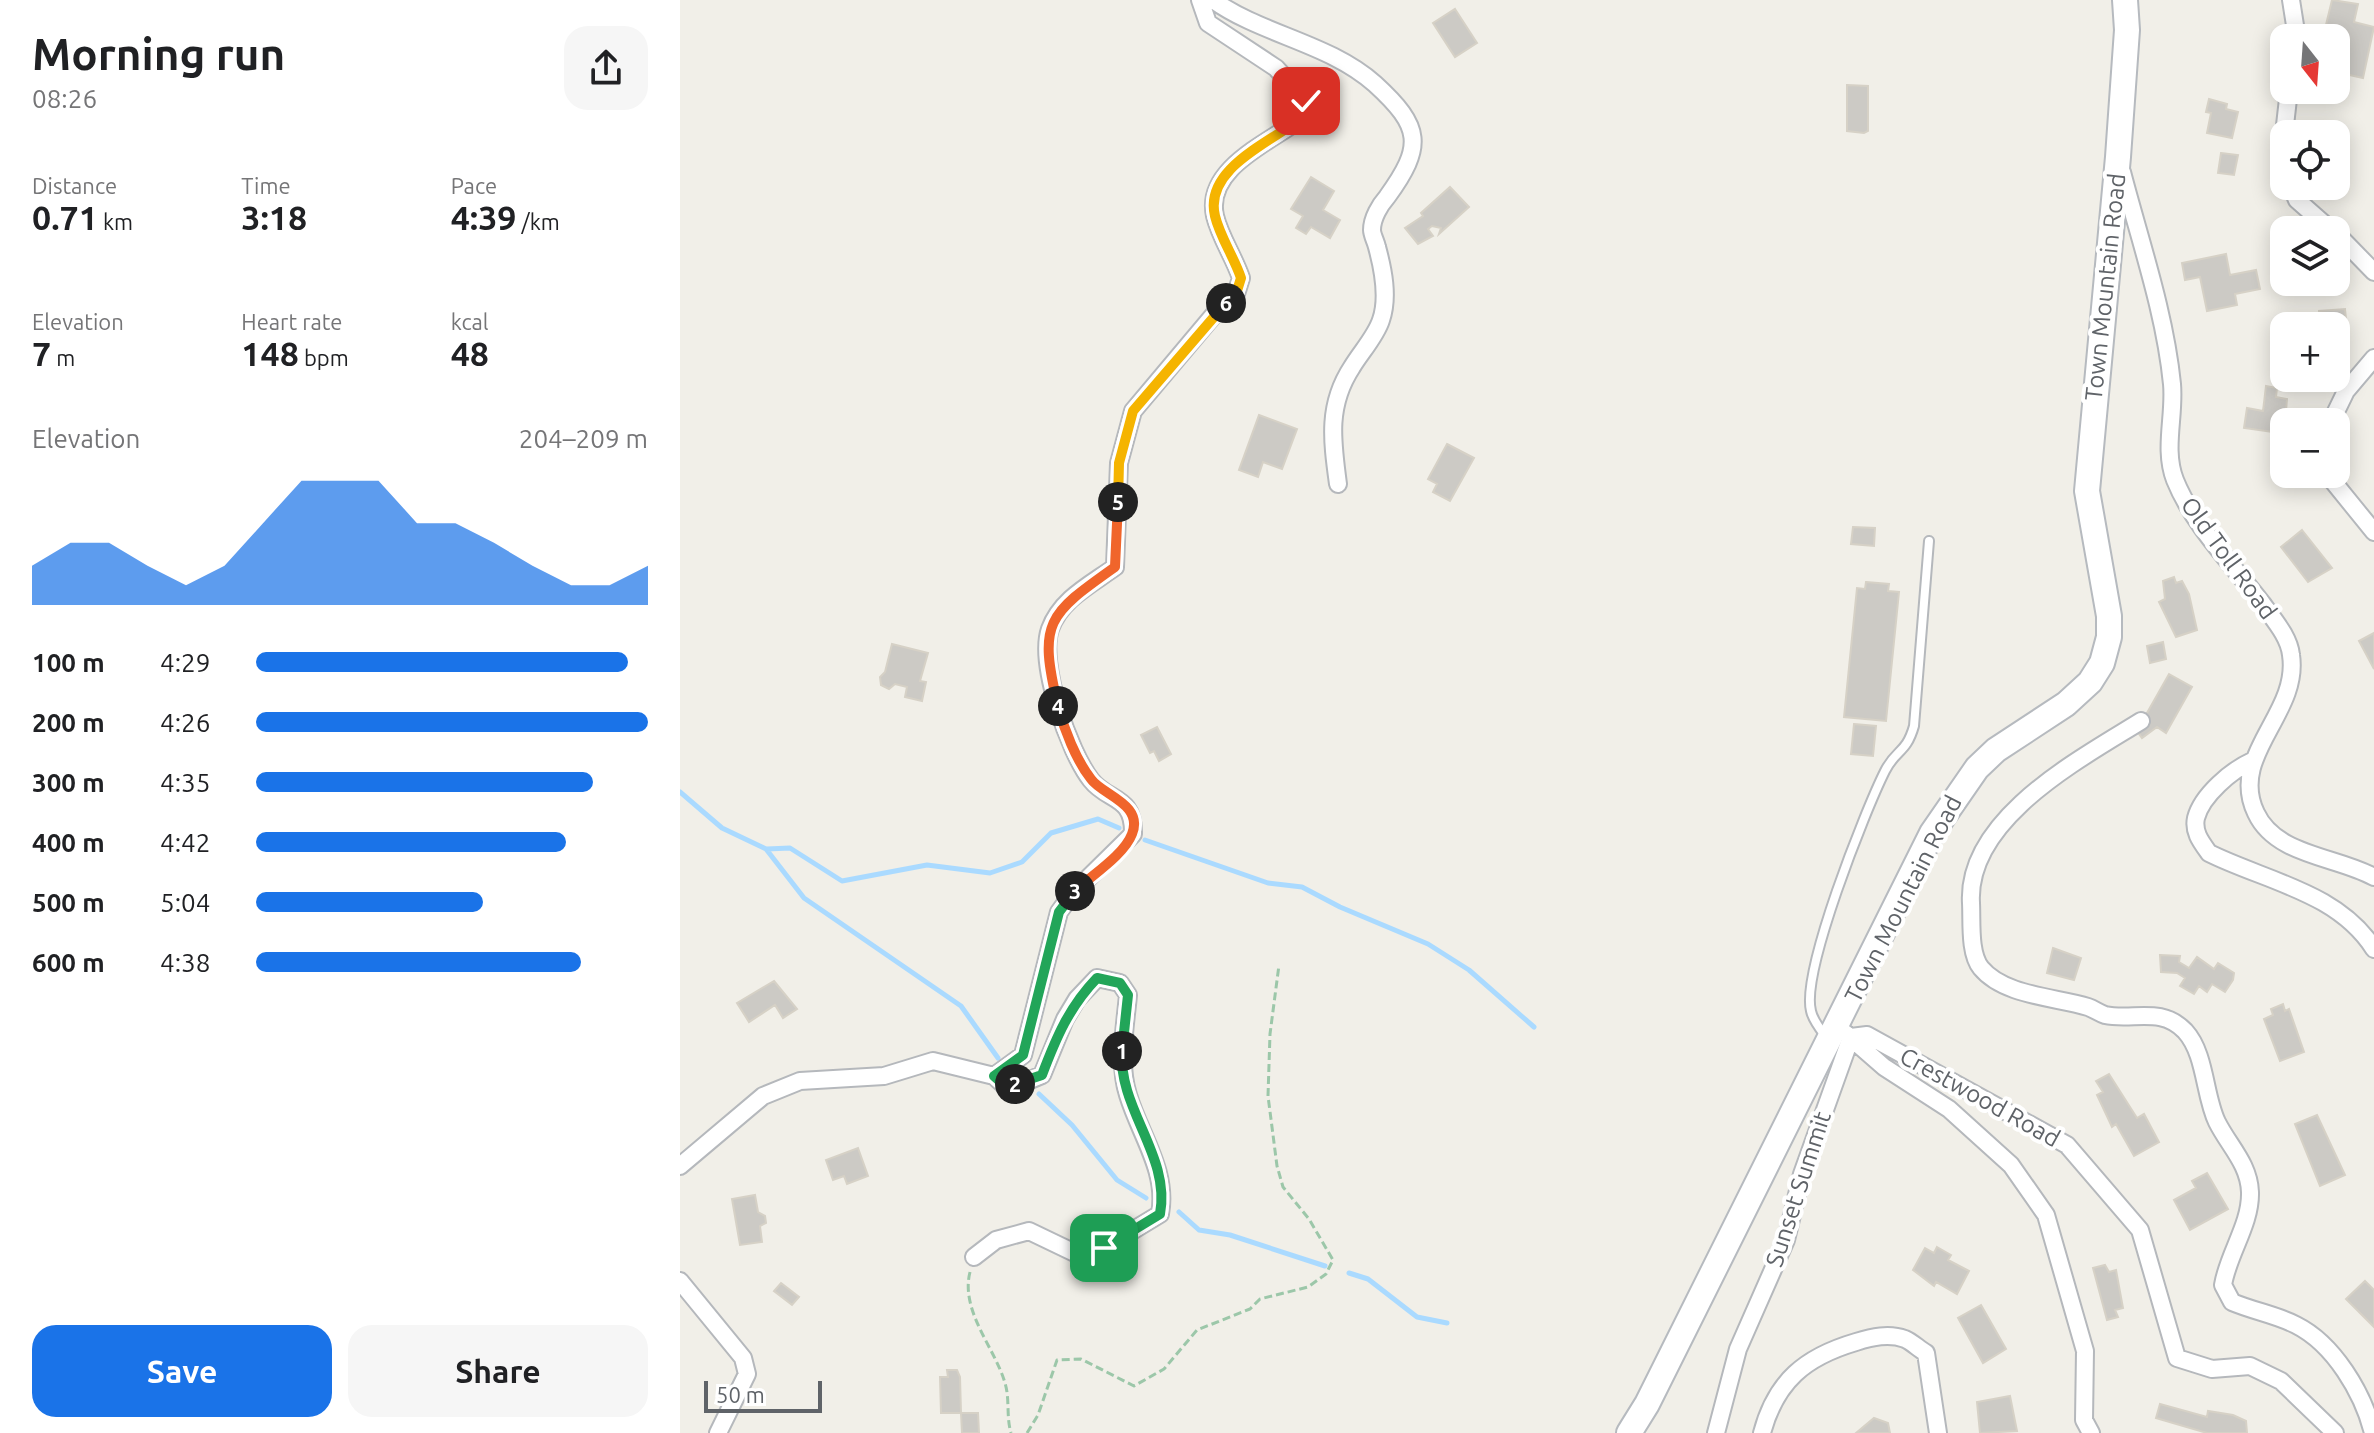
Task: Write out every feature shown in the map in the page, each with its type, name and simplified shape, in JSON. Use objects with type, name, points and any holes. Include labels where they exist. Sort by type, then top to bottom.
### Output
[{"type":"main road","name":"Town Mountain Road","points":[[1629,1433],[1839,1035],[1932,833],[1959,789],[1996,750],[2066,704],[2090,682],[2102,663],[2109,637],[2109,616],[2087,491],[2118,157],[2127,30],[2125,0]]},
{"type":"street","points":[[994,1076],[1023,1055],[1059,912],[1072,894],[1133,834],[1130,812],[1117,796],[1092,782],[1061,717],[1052,679],[1049,630],[1070,598],[1115,567],[1119,463],[1133,411],[1217,311],[1236,294],[1241,278],[1214,213],[1218,190],[1247,153],[1304,116],[1306,101],[1276,68],[1208,23],[1200,0]]},
{"type":"street","points":[[1213,0],[1256,26],[1323,52],[1374,83],[1410,122],[1414,148],[1411,163],[1379,207],[1372,230],[1385,283],[1381,320],[1341,383],[1333,407],[1332,434],[1338,484]]},
{"type":"street","points":[[2291,0],[2295,24]]},
{"type":"street","name":"Old Toll Road","points":[[2118,157],[2162,331],[2172,385],[2169,447],[2174,477],[2198,518],[2279,627],[2291,650],[2293,674],[2288,696],[2252,761],[2248,790],[2256,815],[2272,836],[2295,849],[2356,867],[2374,877]]},
{"type":"street","points":[[2297,200],[2316,216]]},
{"type":"street","points":[[2350,248],[2374,272]]},
{"type":"street","points":[[2338,408],[2346,391],[2374,358]]},
{"type":"street","points":[[2338,488],[2374,532]]},
{"type":"street","points":[[2141,721],[2060,772],[2011,813],[1993,836],[1974,871],[1970,896],[1973,941],[1980,967],[2004,985],[2105,1015],[2165,1016],[2186,1032],[2207,1084],[2216,1120],[2244,1165],[2250,1194],[2223,1285],[2232,1302],[2258,1314],[2296,1324],[2322,1344],[2354,1386],[2373,1433]]},
{"type":"street","points":[[2252,761],[2232,770],[2207,801],[2196,818],[2197,836],[2209,853],[2323,900],[2350,921],[2374,949]]},
{"type":"street","points":[[680,1166],[763,1096],[800,1081],[884,1076],[933,1061],[994,1076],[1003,1084],[1023,1083],[1042,1075],[1077,999],[1097,978],[1120,983],[1128,995],[1122,1056],[1127,1095],[1149,1142],[1163,1196],[1160,1214],[1104,1248],[1079,1255],[1069,1247],[1029,1231],[996,1240],[974,1257]]},
{"type":"street","points":[[1839,1035],[1949,1109],[2011,1165],[2046,1215],[2085,1351],[2084,1420],[2091,1433]]},
{"type":"street","name":"Sunset Summit","points":[[1716,1433],[1738,1349],[1786,1240],[1839,1035]]},
{"type":"street","name":"Crestwood Road","points":[[1839,1035],[1867,1035],[2067,1145],[2140,1230],[2177,1358],[2212,1369],[2250,1366],[2281,1381],[2335,1433]]},
{"type":"street","points":[[680,1281],[743,1358],[747,1374],[718,1433]]},
{"type":"street","points":[[1762,1433],[1769,1408],[1789,1380],[1814,1357],[1877,1336],[1904,1339],[1926,1353],[1938,1433]]},
{"type":"lane","points":[[1839,1035],[1810,1010],[1813,972],[1864,813],[1890,761],[1908,747],[1914,726],[1929,541]]},
{"type":"path","points":[[1027,1433],[1038,1415],[1057,1360],[1081,1359],[1134,1386],[1164,1369],[1197,1330],[1250,1309],[1260,1299],[1308,1287],[1326,1274],[1333,1260],[1309,1219],[1283,1187],[1277,1166],[1268,1096],[1270,1034],[1279,965]]},
{"type":"path","points":[[974,1257],[968,1283],[972,1307],[1007,1388],[1006,1417],[1011,1433]]},
{"type":"building","points":[[2332,0],[2358,4],[2354,22],[2374,27],[2363,78],[2350,75],[2350,24],[2326,24]]},
{"type":"building","points":[[1455,9],[1477,43],[1455,57],[1433,23]]},
{"type":"building","points":[[1847,85],[1868,86],[1868,131],[1864,133],[1847,131]]},
{"type":"building","points":[[2209,99],[2227,104],[2226,109],[2238,112],[2232,138],[2207,133],[2211,113],[2206,112]]},
{"type":"building","points":[[2221,153],[2238,155],[2234,175],[2218,173]]},
{"type":"building","points":[[1311,177],[1334,191],[1323,210],[1340,220],[1330,238],[1311,227],[1306,234],[1296,228],[1303,216],[1291,209]]},
{"type":"building","points":[[1450,187],[1469,207],[1439,234],[1441,228],[1432,226],[1428,229],[1433,236],[1418,244],[1405,228],[1423,216],[1421,213]]},
{"type":"building","points":[[2226,254],[2230,275],[2256,270],[2260,289],[2235,294],[2237,305],[2207,311],[2200,277],[2185,280],[2182,263]]},
{"type":"building","points":[[2345,309],[2345,312],[2319,312]]},
{"type":"building","points":[[2266,386],[2270,387],[2270,392],[2277,392],[2276,397],[2287,399],[2286,408],[2270,408],[2270,432],[2244,428],[2247,408],[2263,411]]},
{"type":"building","points":[[1259,415],[1297,429],[1282,469],[1263,462],[1258,477],[1239,470]]},
{"type":"building","points":[[1447,444],[1474,458],[1450,501],[1433,492],[1437,484],[1428,479]]},
{"type":"building","points":[[1853,527],[1875,528],[1874,546],[1851,544]]},
{"type":"building","points":[[2302,530],[2332,568],[2308,582],[2281,547]]},
{"type":"building","points":[[2174,577],[2176,583],[2182,581],[2189,594],[2197,630],[2176,637],[2159,602],[2165,599],[2163,581]]},
{"type":"building","points":[[1866,582],[1889,584],[1888,591],[1899,592],[1886,721],[1844,717],[1857,588],[1865,589]]},
{"type":"building","points":[[2374,633],[2374,669],[2359,641]]},
{"type":"building","points":[[2163,642],[2166,659],[2150,663],[2147,646]]},
{"type":"building","points":[[892,644],[928,653],[920,681],[926,682],[922,701],[905,697],[907,687],[895,684],[889,689],[881,685],[880,677],[885,672]]},
{"type":"building","points":[[2169,674],[2192,687],[2166,733],[2157,727],[2142,738],[2134,727],[2143,720]]},
{"type":"building","points":[[1854,724],[1876,726],[1873,756],[1851,754]]},
{"type":"building","points":[[1157,727],[1171,754],[1159,761],[1154,751],[1150,753],[1141,735]]},
{"type":"building","points":[[2053,948],[2081,958],[2074,980],[2047,973]]},
{"type":"building","points":[[2160,955],[2180,956],[2179,962],[2189,968],[2197,957],[2214,969],[2218,963],[2234,973],[2233,980],[2225,992],[2212,984],[2207,992],[2199,986],[2194,994],[2180,986],[2185,978],[2177,973],[2161,972]]},
{"type":"building","points":[[774,981],[797,1009],[783,1018],[775,1005],[749,1022],[737,1003]]},
{"type":"building","points":[[2283,1004],[2285,1011],[2289,1009],[2304,1052],[2280,1061],[2264,1019],[2273,1015],[2271,1009]]},
{"type":"building","points":[[2109,1074],[2137,1118],[2144,1114],[2159,1142],[2134,1156],[2116,1124],[2112,1127],[2097,1095],[2103,1092],[2096,1081]]},
{"type":"building","points":[[2317,1115],[2345,1175],[2320,1186],[2295,1124]]},
{"type":"building","points":[[858,1148],[868,1176],[847,1184],[844,1176],[833,1180],[826,1160]]},
{"type":"building","points":[[2207,1173],[2228,1209],[2190,1230],[2174,1200],[2196,1188],[2192,1181]]},
{"type":"building","points":[[755,1195],[758,1212],[765,1216],[766,1223],[760,1226],[762,1242],[740,1245],[732,1199]]},
{"type":"building","points":[[1937,1247],[1951,1255],[1948,1260],[1969,1271],[1957,1294],[1936,1282],[1934,1286],[1913,1270],[1925,1248],[1934,1253]]},
{"type":"building","points":[[2105,1265],[2109,1272],[2116,1270],[2123,1308],[2115,1310],[2118,1317],[2107,1320],[2093,1268]]},
{"type":"building","points":[[2365,1281],[2374,1290],[2374,1327],[2346,1299]]},
{"type":"building","points":[[781,1283],[799,1297],[792,1305],[774,1291]]},
{"type":"building","points":[[1981,1305],[2006,1349],[1983,1363],[1958,1318]]},
{"type":"building","points":[[947,1370],[957,1370],[960,1377],[961,1413],[941,1413],[940,1377],[948,1377]]},
{"type":"building","points":[[2010,1396],[2017,1431],[1980,1433],[1977,1402]]},
{"type":"building","points":[[2160,1404],[2207,1417],[2208,1411],[2233,1415],[2246,1421],[2247,1433],[2207,1433],[2156,1418]]},
{"type":"building","points":[[961,1413],[978,1413],[979,1433],[962,1433]]},
{"type":"building","points":[[1874,1418],[1888,1423],[1890,1433],[1856,1433]]},
{"type":"waterway","points":[[680,792],[722,828],[766,849],[804,898],[961,1006],[998,1058]]},
{"type":"waterway","points":[[767,849],[790,848],[842,881],[927,865],[990,873],[1022,862],[1051,833],[1098,819],[1119,828]]},
{"type":"waterway","points":[[1145,840],[1268,883],[1302,887],[1340,907],[1428,944],[1469,970],[1534,1027]]},
{"type":"waterway","points":[[1039,1094],[1072,1125],[1117,1180],[1146,1198]]},
{"type":"waterway","points":[[1179,1212],[1199,1230],[1230,1235],[1325,1266]]},
{"type":"waterway","points":[[1349,1273],[1368,1279],[1417,1317],[1447,1323]]},
{"type":"route","points":[[1104,1248],[1160,1214],[1163,1196],[1149,1142],[1127,1095],[1122,1056],[1128,995],[1120,983],[1097,978],[1077,999],[1065,1019],[1042,1075],[1023,1083],[1003,1084],[994,1076],[1023,1055],[1039,980],[1059,912],[1072,894],[1133,834],[1130,812],[1117,796],[1092,782],[1061,717],[1052,679],[1049,630],[1070,598],[1115,567],[1119,463],[1133,411],[1217,311],[1236,294],[1241,278],[1214,213],[1218,190],[1230,170],[1247,153],[1304,116],[1306,101]]}]
